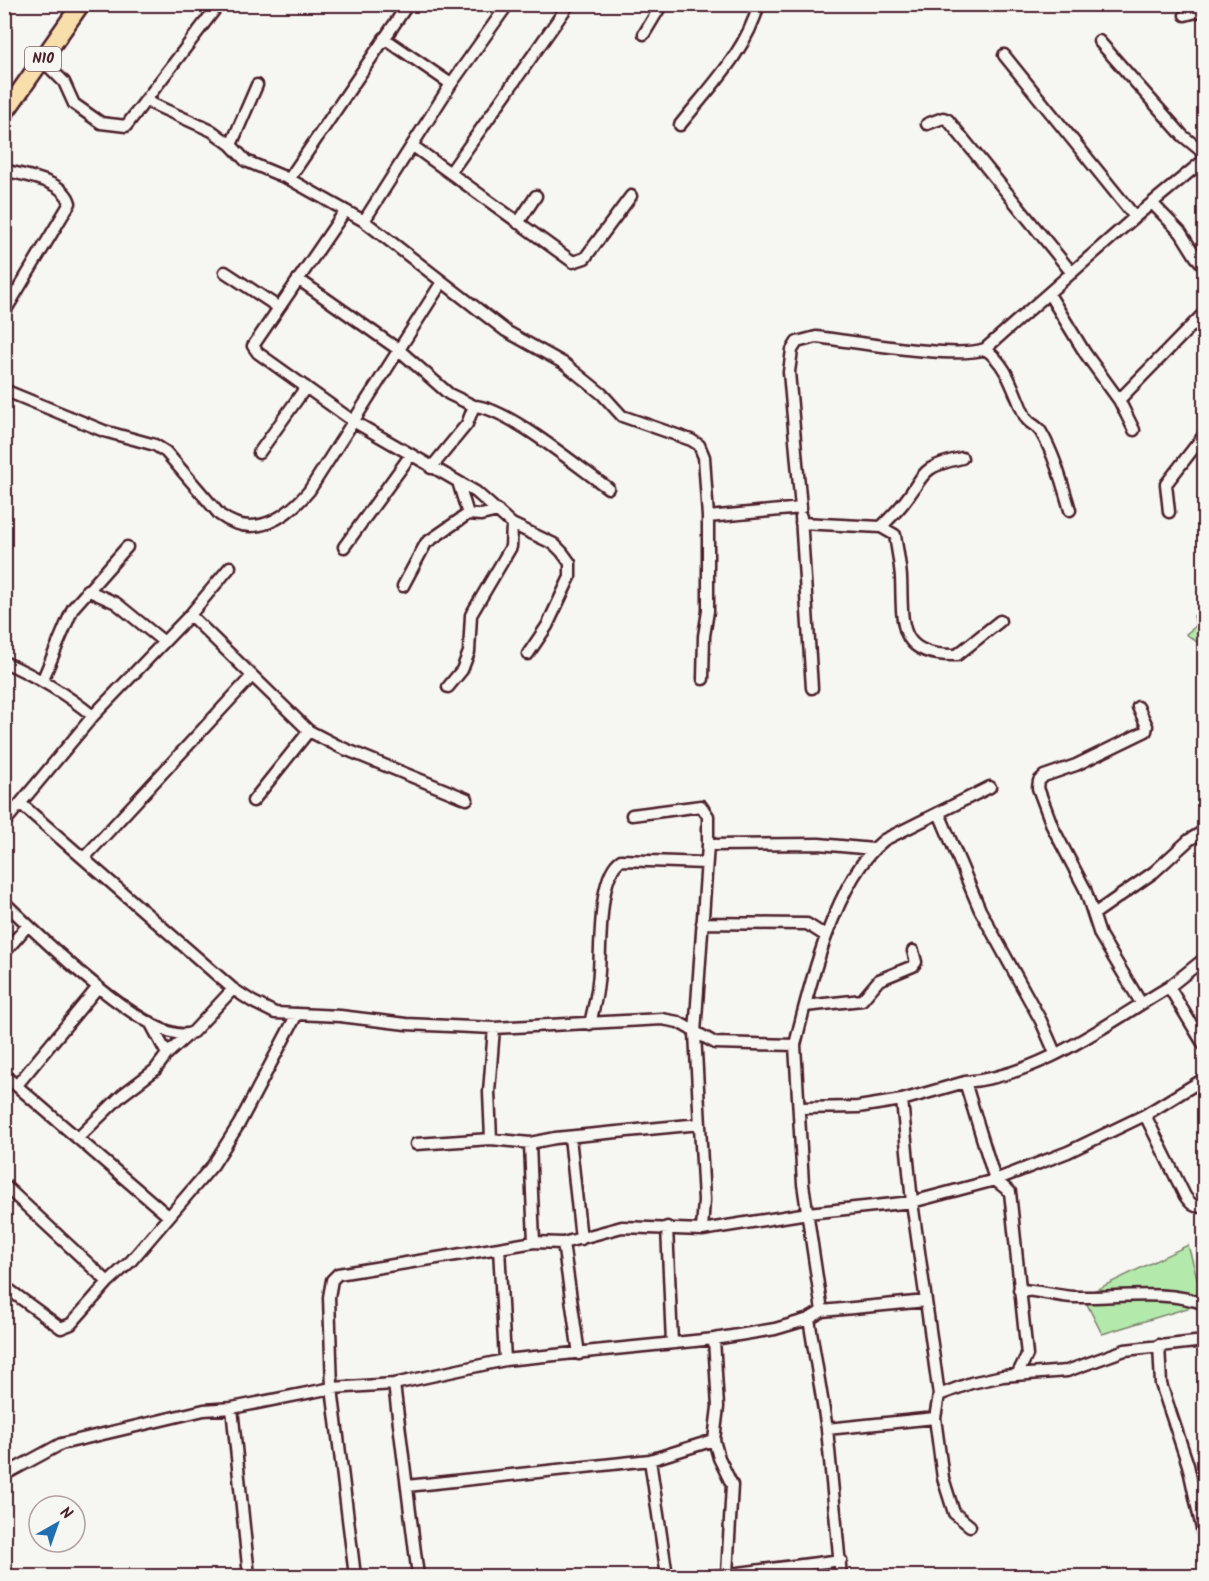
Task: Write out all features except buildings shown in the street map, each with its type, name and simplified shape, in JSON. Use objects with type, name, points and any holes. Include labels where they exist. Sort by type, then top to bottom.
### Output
[{"type":"highway","name":"N10","points":[[4,114],[81,4]]},
{"type":"street","points":[[42,60],[64,82],[74,104],[101,123],[126,126],[219,4]]},
{"type":"street","points":[[289,179],[408,4]]},
{"type":"street","points":[[364,221],[451,84],[508,4]]},
{"type":"street","points":[[450,173],[568,4]]},
{"type":"street","points":[[644,34],[662,4]]},
{"type":"street","points":[[680,125],[715,79],[728,68],[749,30],[759,4]]},
{"type":"street","points":[[1185,15],[1204,10]]},
{"type":"street","points":[[384,38],[451,84]]},
{"type":"street","points":[[1099,41],[1183,136],[1204,153]]},
{"type":"street","points":[[1004,55],[1135,217]]},
{"type":"street","points":[[231,144],[257,86]]},
{"type":"street","points":[[146,101],[212,131],[231,144],[246,161],[289,179],[364,221],[506,331],[565,364],[602,394],[622,416],[692,440],[699,445],[704,457],[708,517],[708,611],[704,636],[703,679]]},
{"type":"street","points":[[927,124],[943,118],[948,120],[1072,273]]},
{"type":"street","points":[[413,146],[573,262],[585,258],[631,196]]},
{"type":"street","points":[[813,688],[789,372],[792,350],[797,342],[816,337],[966,353],[986,349],[1135,217],[1204,160]]},
{"type":"street","points":[[4,170],[58,187],[68,194],[70,203],[4,314]]},
{"type":"street","points":[[518,223],[536,196]]},
{"type":"street","points":[[1152,203],[1181,233],[1204,266]]},
{"type":"street","points":[[345,211],[253,346],[258,353],[353,421],[459,485],[476,492],[512,524],[555,544],[570,562],[570,577],[547,626],[528,654]]},
{"type":"street","points":[[225,272],[278,307]]},
{"type":"street","points":[[298,279],[399,350],[438,386],[474,406],[491,408],[608,488]]},
{"type":"street","points":[[4,390],[104,431],[155,445],[166,452],[220,515],[230,522],[250,527],[272,523],[292,510],[309,491],[442,282]]},
{"type":"street","points":[[1049,294],[1085,353],[1119,400],[1134,430]]},
{"type":"street","points":[[1119,400],[1204,313]]},
{"type":"street","points":[[986,349],[1003,367],[1026,419],[1036,425],[1042,434],[1057,467],[1070,510]]},
{"type":"street","points":[[260,453],[306,387]]},
{"type":"street","points":[[431,468],[467,424],[474,406]]},
{"type":"street","points":[[1169,512],[1165,496],[1166,484],[1204,435]]},
{"type":"street","points":[[344,547],[410,456]]},
{"type":"street","points":[[881,526],[902,505],[920,476],[941,462],[962,458]]},
{"type":"street","points":[[459,485],[468,514]]},
{"type":"street","points":[[708,517],[801,508]]},
{"type":"street","points":[[403,586],[426,543],[468,514],[481,515],[498,512]]},
{"type":"street","points":[[801,523],[881,526],[895,535],[901,575],[902,625],[914,643],[928,652],[957,655],[1000,621]]},
{"type":"street","points":[[448,687],[465,663],[469,652],[468,632],[471,615],[511,547],[512,524]]},
{"type":"street","points":[[43,679],[73,608],[127,548]]},
{"type":"street","points":[[4,823],[93,716],[190,615],[230,567]]},
{"type":"street","points":[[87,590],[116,603],[164,642]]},
{"type":"street","points":[[190,615],[309,730],[340,747],[467,799]]},
{"type":"street","points":[[4,662],[43,679],[65,693],[93,716]]},
{"type":"street","points":[[84,858],[252,676]]},
{"type":"street","points":[[1138,707],[1147,726],[1146,731],[1076,765],[1044,776],[1039,781],[1038,788],[1053,828],[1085,889],[1100,935],[1141,1003]]},
{"type":"street","points":[[253,801],[309,730]]},
{"type":"street","points":[[822,1311],[803,1184],[795,1044],[826,936],[860,866],[873,849],[884,840],[990,787]]},
{"type":"street","points":[[21,804],[182,946],[233,989],[264,1009],[406,1024],[494,1028],[662,1019],[678,1022],[715,1043],[728,1045],[795,1044]]},
{"type":"street","points":[[632,815],[701,806],[708,816],[695,1033],[704,1200],[702,1230]]},
{"type":"street","points":[[939,813],[980,910],[1041,1021],[1055,1053]]},
{"type":"street","points":[[1094,914],[1154,872],[1189,840],[1204,831]]},
{"type":"street","points":[[708,845],[819,844],[873,849]]},
{"type":"street","points":[[590,1024],[598,983],[604,898],[615,866],[621,860],[705,863]]},
{"type":"street","points":[[4,902],[98,987],[135,1015],[171,1032],[188,1035]]},
{"type":"street","points":[[702,923],[807,924],[826,936]]},
{"type":"street","points":[[4,953],[28,925]]},
{"type":"street","points":[[805,1006],[862,1000],[879,980],[913,966],[916,962],[913,951]]},
{"type":"street","points":[[800,1108],[858,1107],[903,1100],[965,1082],[993,1080],[1031,1066],[1169,987],[1204,959]]},
{"type":"street","points":[[16,1085],[98,987]]},
{"type":"street","points":[[1169,987],[1204,1045]]},
{"type":"street","points":[[79,1137],[122,1095],[155,1070],[167,1054],[233,989]]},
{"type":"street","points":[[4,1286],[61,1328],[67,1328],[108,1282],[131,1261],[167,1215],[213,1166],[297,1014]]},
{"type":"street","points":[[150,1022],[167,1054]]},
{"type":"street","points":[[491,1139],[489,1092],[494,1028]]},
{"type":"street","points":[[4,1076],[79,1137],[167,1215]]},
{"type":"street","points":[[355,1576],[332,1388],[329,1297],[332,1280],[338,1274],[534,1242],[563,1243],[622,1227],[702,1230],[808,1213],[912,1202],[994,1180],[1068,1152],[1145,1116],[1204,1079]]},
{"type":"street","points":[[965,1082],[994,1180],[1010,1192],[1014,1214],[1019,1290],[1027,1355],[1017,1375]]},
{"type":"street","points":[[903,1100],[912,1202],[939,1395],[935,1418],[943,1478],[954,1513],[969,1526]]},
{"type":"street","points":[[1145,1116],[1185,1196],[1191,1204],[1199,1208],[1204,1206]]},
{"type":"street","points":[[416,1144],[491,1139],[530,1143],[700,1124]]},
{"type":"street","points":[[570,1137],[582,1239]]},
{"type":"street","points":[[530,1143],[534,1242]]},
{"type":"street","points":[[4,1185],[108,1282]]},
{"type":"street","points":[[667,1227],[672,1342]]},
{"type":"street","points":[[563,1243],[579,1354]]},
{"type":"street","points":[[500,1248],[504,1360]]},
{"type":"street","points":[[1019,1290],[1036,1290],[1073,1297],[1180,1297],[1204,1304]]},
{"type":"street","points":[[4,1475],[61,1443],[204,1410],[232,1408],[332,1388],[394,1384],[504,1360],[714,1339],[775,1329],[809,1319],[822,1311],[926,1301]]},
{"type":"street","points":[[809,1319],[827,1430],[841,1576]]},
{"type":"street","points":[[714,1339],[718,1407],[714,1440],[719,1458],[732,1485],[727,1574]]},
{"type":"street","points":[[939,1395],[972,1383],[1017,1375],[1067,1371],[1125,1350],[1204,1341]]},
{"type":"street","points":[[1159,1346],[1161,1384],[1188,1465],[1204,1538]]},
{"type":"street","points":[[1027,1355],[1044,1373]]},
{"type":"street","points":[[394,1384],[418,1576]]},
{"type":"street","points":[[232,1408],[247,1576]]},
{"type":"street","points":[[827,1430],[935,1418]]},
{"type":"street","points":[[407,1486],[650,1460],[714,1440]]},
{"type":"street","points":[[650,1460],[667,1576]]},
{"type":"street","points":[[715,1576],[841,1560]]},
{"type":"green space","points":[[1204,611],[1204,647],[1186,634],[1196,626],[1194,616]]},
{"type":"green space","points":[[1188,1245],[1204,1303],[1102,1334],[1083,1296]]}]
